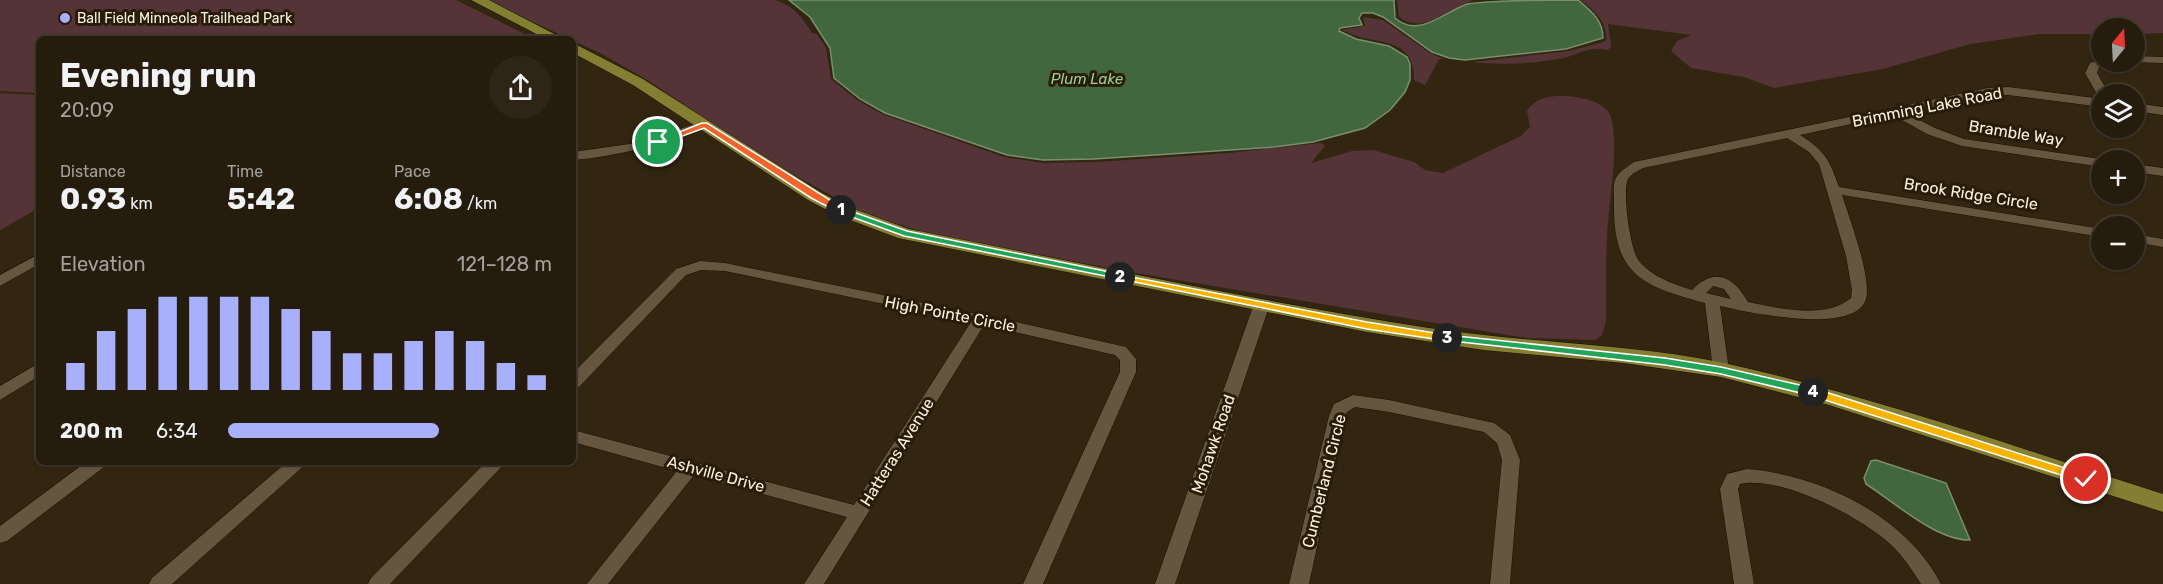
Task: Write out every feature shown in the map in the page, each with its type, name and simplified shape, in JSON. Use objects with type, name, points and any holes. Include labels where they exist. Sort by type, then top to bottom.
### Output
[{"type":"main road","points":[[478,0],[551,36]]},
{"type":"main road","points":[[576,50],[638,82],[814,196],[876,225],[934,241],[1433,336],[1624,356],[1721,370],[1833,398],[2163,502]]},
{"type":"street","points":[[2145,59],[2163,60]]},
{"type":"street","name":"Brimming Lake Road","points":[[1790,134],[1819,154],[1826,164],[1859,278],[1859,299],[1854,305],[1836,313],[1805,316],[1712,300],[1673,288],[1650,277],[1627,255],[1624,246],[1620,184],[1623,175],[1639,165],[2000,90],[2091,102]]},
{"type":"street","points":[[2145,109],[2163,111]]},
{"type":"street","name":"Bramble Way","points":[[1896,112],[1931,131],[1962,142],[2091,161]]},
{"type":"street","points":[[576,156],[644,146],[705,125]]},
{"type":"street","points":[[2145,170],[2163,172]]},
{"type":"street","name":"Brook Ridge Circle","points":[[1834,190],[2091,231]]},
{"type":"street","points":[[2145,240],[2163,243]]},
{"type":"street","points":[[0,281],[36,260]]},
{"type":"street","name":"High Pointe Circle","points":[[576,380],[681,272],[698,265],[725,267],[1120,351],[1128,359],[1128,372],[1033,584]]},
{"type":"street","points":[[1695,296],[1703,285],[1720,281],[1733,288],[1742,305]]},
{"type":"street","points":[[1712,300],[1721,370]]},
{"type":"street","name":"Mohawk Road","points":[[1165,584],[1262,304]]},
{"type":"street","name":"Hatteras Avenue","points":[[814,584],[980,320]]},
{"type":"street","points":[[0,394],[36,370]]},
{"type":"street","name":"Cumberland Circle","points":[[1299,584],[1336,416],[1340,408],[1353,401],[1389,406],[1488,427],[1501,434],[1506,441],[1511,460],[1500,584]]},
{"type":"street","name":"Ashville Drive","points":[[576,437],[860,513]]},
{"type":"street","points":[[0,536],[94,465]]},
{"type":"street","points":[[159,584],[296,465]]},
{"type":"street","points":[[378,584],[494,465]]},
{"type":"street","points":[[597,584],[690,467]]},
{"type":"street","points":[[1744,584],[1729,489],[1733,479],[1745,475],[1775,480],[1808,490],[1857,511],[1884,528],[1900,542],[1931,584]]},
{"type":"shaded area","points":[[0,0],[456,0],[529,36],[36,36],[36,93],[0,91]]},
{"type":"shaded area","points":[[485,0],[775,0],[792,9],[812,33],[817,34],[826,48],[831,79],[857,100],[882,114],[1004,157],[1043,163],[1096,162],[1229,153],[1321,143],[1325,146],[1311,163],[1352,151],[1373,150],[1414,162],[1425,170],[1443,173],[1521,136],[1530,127],[1527,111],[1538,101],[1547,97],[1563,96],[1590,100],[1603,107],[1611,117],[1614,142],[1607,235],[1606,321],[1602,335],[1595,340],[1526,338],[1130,272],[936,236],[865,214],[765,159],[649,81],[576,42],[576,36],[563,36]]},
{"type":"shaded area","points":[[1397,0],[1474,0],[1427,22],[1417,23],[1408,22],[1399,17]]},
{"type":"shaded area","points":[[1581,0],[2163,0],[2163,33],[2145,34],[2145,18],[2091,18],[2091,34],[2039,34],[1970,44],[1883,69],[1774,88],[1744,77],[1691,68],[1671,51],[1677,41],[1691,35],[1608,24],[1611,46],[1608,50],[1588,50],[1565,58],[1537,62],[1504,64],[1472,62],[1569,51],[1603,42],[1606,40],[1606,33],[1595,13]]},
{"type":"shaded area","points":[[1363,17],[1383,20],[1430,53],[1444,59],[1439,59],[1425,85],[1414,80],[1412,65],[1400,48],[1342,30],[1365,26]]},
{"type":"shaded area","points":[[0,93],[36,95],[36,210],[0,230]]},
{"type":"water","name":"Plum Lake","points":[[789,0],[1394,0],[1395,18],[1404,24],[1413,26],[1431,22],[1467,4],[1578,0],[1599,21],[1603,38],[1566,49],[1465,60],[1449,58],[1432,52],[1383,17],[1373,13],[1362,13],[1359,18],[1362,25],[1340,28],[1339,31],[1356,39],[1389,46],[1407,57],[1410,64],[1410,80],[1405,92],[1390,110],[1365,128],[1313,142],[1274,147],[1094,159],[1043,160],[1007,155],[885,113],[860,99],[834,78],[830,48],[810,17]]},
{"type":"water","points":[[1876,460],[1946,483],[1970,540],[1957,539],[1930,527],[1866,484],[1864,478],[1871,461]]},
{"type":"place","name":"Ball Field Minneola Trailhead Park","points":[[65,18]]},
{"type":"route","points":[[658,142],[705,125],[814,196],[843,212],[904,234],[1433,336],[1548,350],[1624,356],[1721,370],[1773,381],[1833,398],[2086,479]]}]
